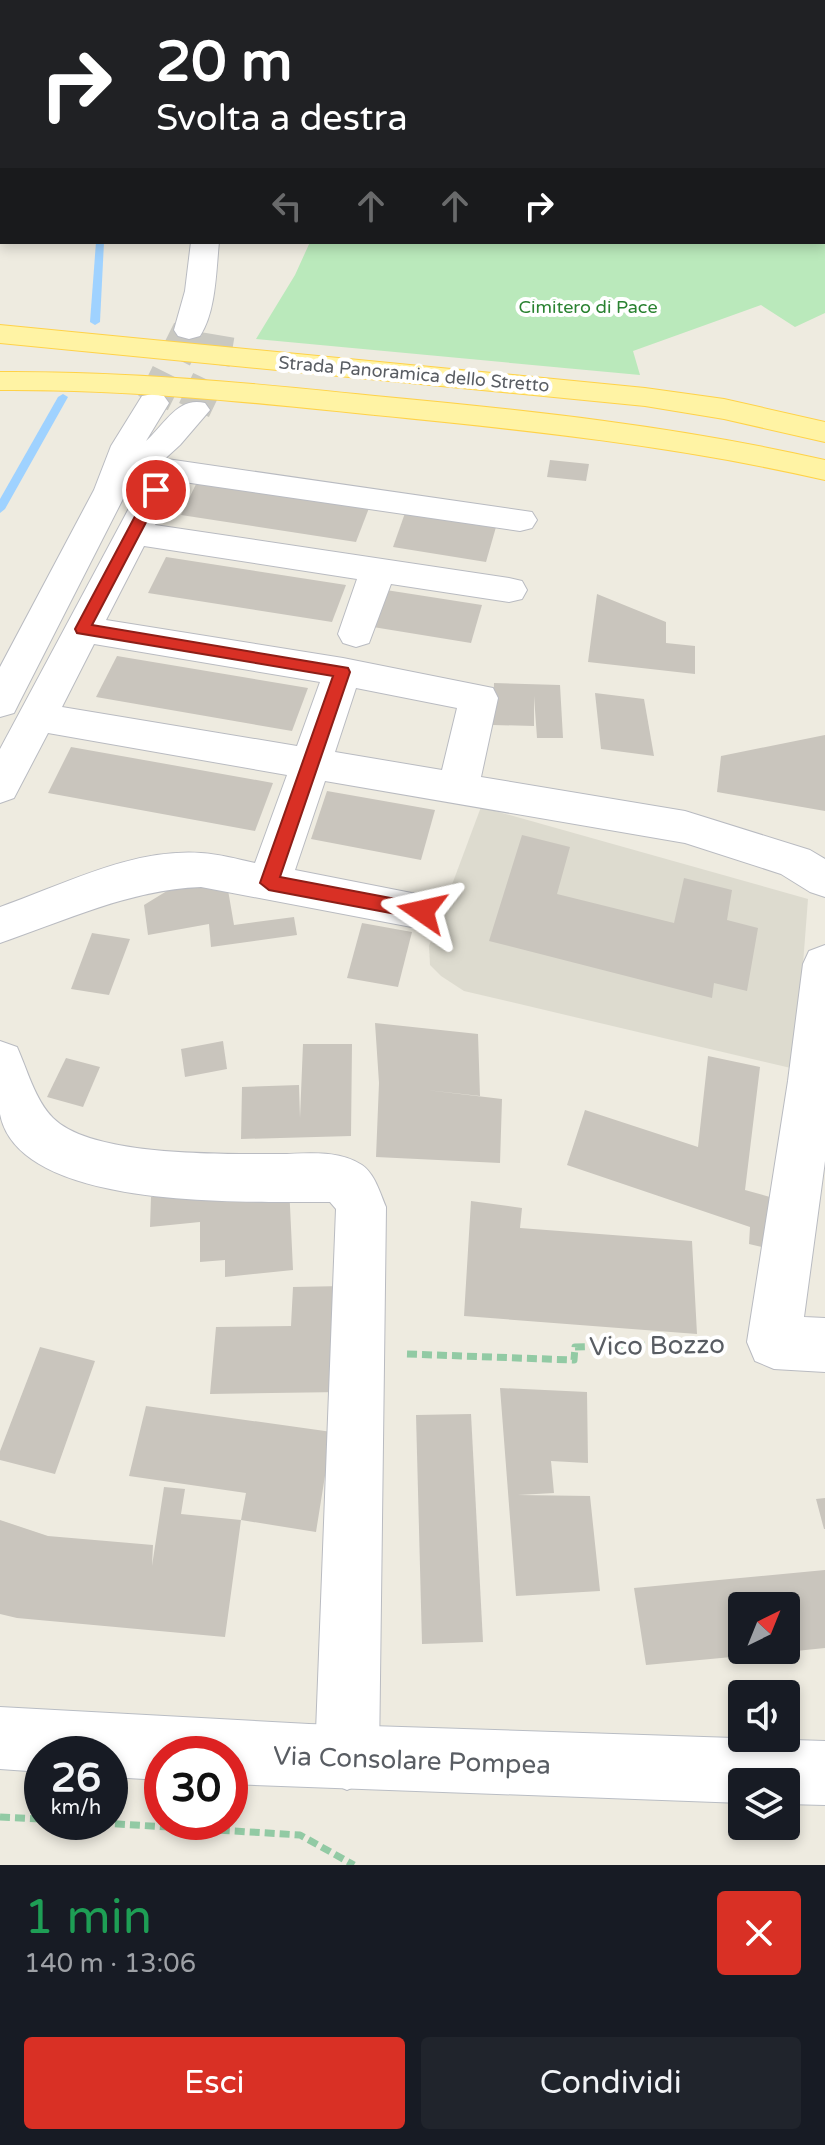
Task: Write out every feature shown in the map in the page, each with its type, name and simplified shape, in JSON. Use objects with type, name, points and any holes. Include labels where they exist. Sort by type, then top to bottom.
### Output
[{"type":"main road","name":"Strada Panoramica dello Stretto","points":[[0,334],[645,397],[724,409],[825,432]]},
{"type":"main road","points":[[0,363],[150,393]]},
{"type":"main road","name":"Strada Panoramica dello Stretto","points":[[0,381],[639,432],[747,451],[825,470]]},
{"type":"street","points":[[203,332],[216,283],[205,248]]},
{"type":"street","points":[[0,787],[18,710],[150,393]]},
{"type":"street","points":[[111,490],[169,438],[194,410]]},
{"type":"street","points":[[18,710],[83,629],[167,469],[389,539],[509,590]]},
{"type":"street","points":[[133,533],[389,539],[520,520]]},
{"type":"street","points":[[356,634],[389,539]]},
{"type":"street","points":[[83,629],[479,698],[458,788]]},
{"type":"street","points":[[269,883],[343,672]]},
{"type":"street","points":[[18,710],[311,764],[685,827],[806,866],[825,880]]},
{"type":"street","points":[[0,925],[117,885],[182,870],[422,911]]},
{"type":"street","points":[[800,1343],[812,1081],[825,964]]},
{"type":"street","points":[[0,1062],[36,1134],[65,1153],[108,1167],[147,1172],[337,1178],[349,1184],[361,1207],[347,1758]]},
{"type":"street","name":"Via Consolare Pompea","points":[[0,1738],[127,1748],[347,1758],[825,1773]]},
{"type":"path","name":"Vico Bozzo","points":[[358,1353],[574,1360],[575,1347],[800,1343]]},
{"type":"path","points":[[0,1817],[24,1818]]},
{"type":"path","points":[[128,1825],[300,1835],[354,1865]]},
{"type":"shaded area","points":[[481,807],[808,899],[795,1069],[464,991],[441,976],[430,965],[429,946]]},
{"type":"green space","name":"Cimitero di Pace","points":[[309,244],[825,244],[825,313],[795,327],[761,305],[633,351],[640,375],[256,339],[295,275]]},
{"type":"building","points":[[550,460],[589,464],[586,481],[547,477]]},
{"type":"building","points":[[197,482],[369,508],[356,542],[181,515]]},
{"type":"building","points":[[405,513],[496,527],[486,562],[393,547]]},
{"type":"building","points":[[166,557],[346,585],[332,622],[148,593]]},
{"type":"building","points":[[386,590],[482,605],[471,643],[373,627]]},
{"type":"building","points":[[597,594],[666,622],[666,643],[695,646],[695,674],[588,662]]},
{"type":"building","points":[[117,656],[308,688],[292,731],[96,697]]},
{"type":"building","points":[[494,683],[560,685],[563,738],[537,738],[534,696],[534,726],[493,725]]},
{"type":"building","points":[[595,693],[644,699],[654,756],[601,749]]},
{"type":"building","points":[[825,735],[825,811],[717,792],[721,756]]},
{"type":"building","points":[[71,747],[273,783],[255,831],[48,793]]},
{"type":"building","points":[[327,791],[435,810],[421,860],[311,839]]},
{"type":"building","points":[[522,835],[570,847],[557,894],[674,923],[684,878],[732,890],[727,920],[758,928],[747,991],[714,983],[712,998],[489,941]]},
{"type":"building","points":[[188,878],[228,890],[234,925],[294,917],[297,935],[211,947],[209,924],[148,935],[144,905]]},
{"type":"building","points":[[362,923],[412,932],[398,987],[347,978]]},
{"type":"building","points":[[92,933],[130,939],[109,995],[71,989]]},
{"type":"building","points":[[375,1023],[478,1034],[480,1096],[426,1090],[502,1099],[500,1163],[376,1157],[379,1083]]},
{"type":"building","points":[[223,1041],[227,1069],[185,1077],[181,1049]]},
{"type":"building","points":[[303,1044],[352,1044],[351,1136],[241,1139],[242,1087],[299,1085],[300,1118]]},
{"type":"building","points":[[708,1056],[760,1067],[745,1190],[777,1199],[771,1249],[749,1244],[750,1227],[567,1165],[585,1110],[698,1147]]},
{"type":"building","points":[[66,1058],[100,1067],[83,1107],[47,1097]]},
{"type":"building","points":[[289,1185],[293,1270],[225,1277],[225,1260],[200,1262],[200,1222],[150,1227],[151,1197]]},
{"type":"building","points":[[471,1201],[522,1208],[520,1228],[692,1241],[697,1334],[464,1316]]},
{"type":"building","points":[[344,1286],[342,1392],[210,1394],[216,1327],[291,1326],[293,1287]]},
{"type":"building","points":[[40,1347],[95,1361],[55,1474],[0,1460],[0,1451]]},
{"type":"building","points":[[500,1388],[587,1392],[588,1463],[551,1461],[554,1493],[518,1495],[590,1496],[600,1591],[516,1596]]},
{"type":"building","points":[[146,1406],[332,1432],[316,1532],[241,1520],[246,1493],[129,1476]]},
{"type":"building","points":[[471,1414],[483,1642],[422,1644],[416,1415]]},
{"type":"building","points":[[164,1487],[185,1489],[181,1514],[241,1520],[225,1637],[0,1614],[0,1520],[48,1536],[153,1545],[152,1566]]},
{"type":"building","points":[[825,1498],[825,1529],[824,1529],[816,1499]]},
{"type":"building","points":[[825,1570],[825,1648],[800,1651],[800,1592],[728,1592],[728,1657],[646,1665],[634,1588]]},
{"type":"waterway","points":[[95,322],[100,244]]},
{"type":"waterway","points":[[0,509],[63,397]]},
{"type":"tunnel","points":[[153,403],[189,330]]},
{"type":"tunnel","points":[[194,410],[212,372],[218,335]]},
{"type":"route","points":[[156,490],[83,629],[343,672],[269,883],[422,911]]}]
